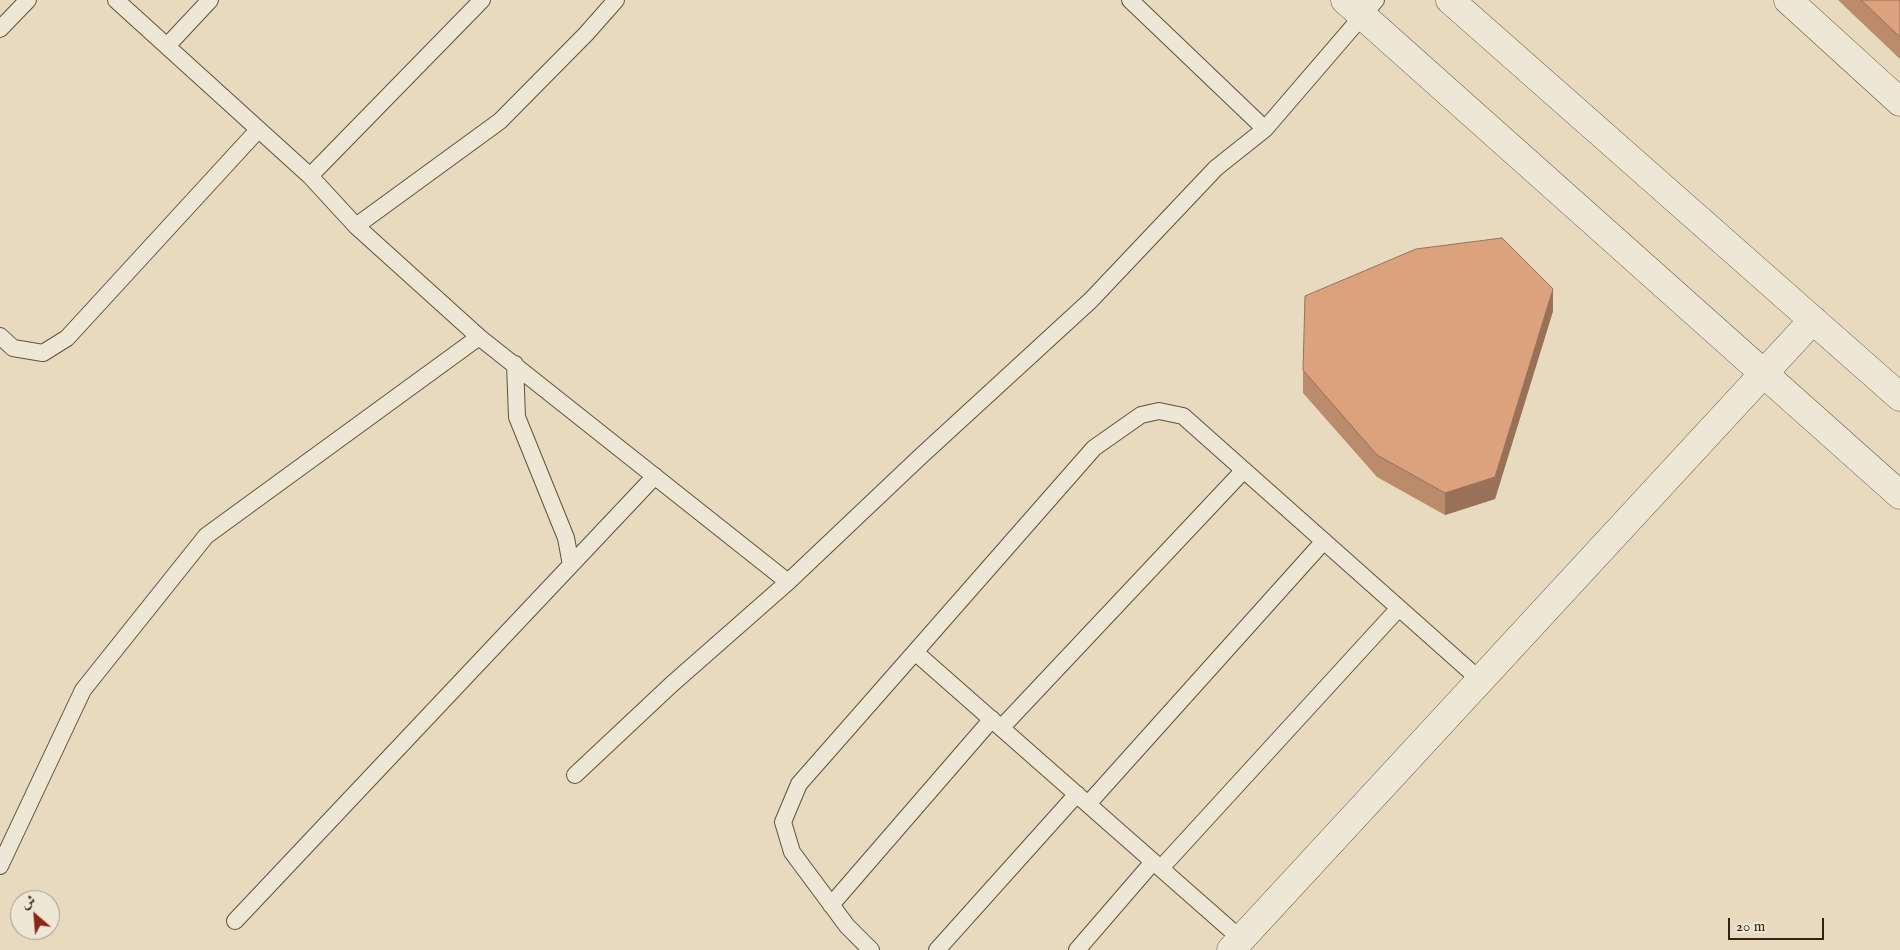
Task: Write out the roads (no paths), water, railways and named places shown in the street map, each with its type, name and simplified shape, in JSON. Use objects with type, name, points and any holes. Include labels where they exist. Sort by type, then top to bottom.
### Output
[{"type":"street","points":[[1450,0],[1900,397]]},
{"type":"street","points":[[1788,0],[1900,102]]},
{"type":"street","points":[[1361,5],[1764,374],[1900,495]]},
{"type":"street","points":[[1236,944],[1813,320]]},
{"type":"lane","points":[[0,29],[28,0]]},
{"type":"lane","points":[[116,0],[310,176],[356,226],[479,337],[788,582]]},
{"type":"lane","points":[[167,46],[210,0]]},
{"type":"lane","points":[[310,176],[482,0]]},
{"type":"lane","points":[[356,226],[500,121],[586,34],[616,0]]},
{"type":"lane","points":[[1130,0],[1264,129]]},
{"type":"lane","points":[[575,775],[672,684],[788,582],[921,456],[1091,300],[1216,168],[1264,129],[1361,5]]},
{"type":"lane","points":[[0,336],[13,348],[43,353],[67,338],[258,130]]},
{"type":"lane","points":[[0,866],[83,690],[206,536],[479,337]]},
{"type":"lane","points":[[515,364],[517,417],[566,538],[571,565]]},
{"type":"lane","points":[[871,950],[847,926],[792,852],[783,822],[799,784],[1027,527],[1094,448],[1141,415],[1159,412],[1183,416],[1480,680]]},
{"type":"lane","points":[[831,905],[997,723],[1244,470]]},
{"type":"lane","points":[[234,921],[655,476]]},
{"type":"lane","points":[[936,950],[1082,799],[1324,541]]},
{"type":"lane","points":[[1077,950],[1399,608]]},
{"type":"lane","points":[[915,652],[1157,865],[1236,944]]}]
